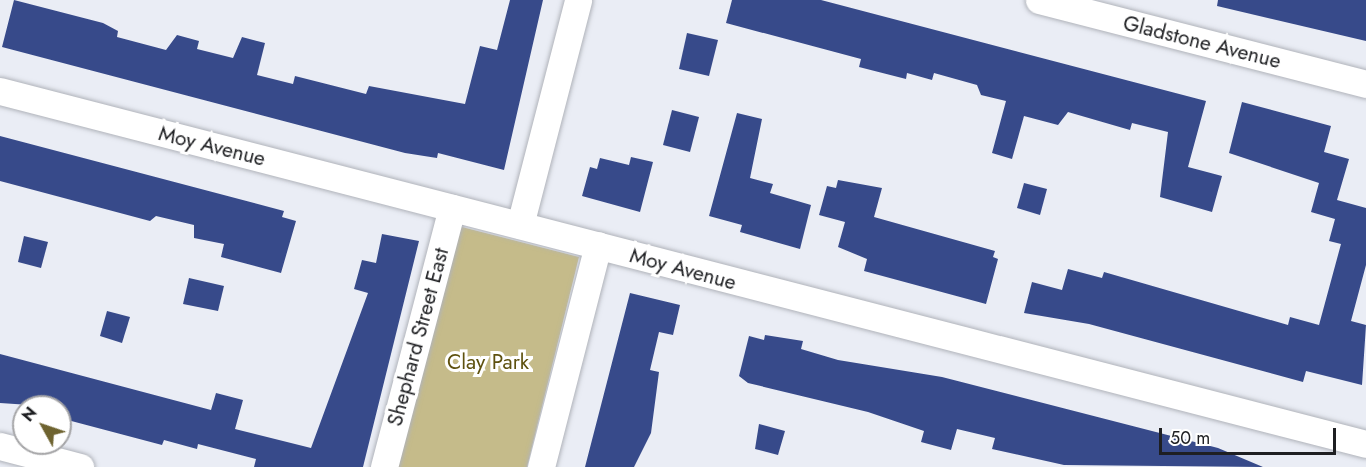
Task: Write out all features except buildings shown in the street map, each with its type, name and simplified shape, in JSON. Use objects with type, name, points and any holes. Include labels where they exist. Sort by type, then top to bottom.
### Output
[{"type":"street","points":[[520,225],[578,0]]},
{"type":"street","name":"Gladstone Avenue","points":[[1039,0],[1366,84]]},
{"type":"street","name":"Moy Avenue","points":[[0,91],[1366,444]]},
{"type":"street","name":"Shephard Street East","points":[[384,467],[452,208]]},
{"type":"street","points":[[541,467],[598,245]]},
{"type":"street","points":[[0,446],[80,467]]},
{"type":"green space","name":"Clay Park","points":[[458,226],[579,257],[527,467],[397,467]]}]
